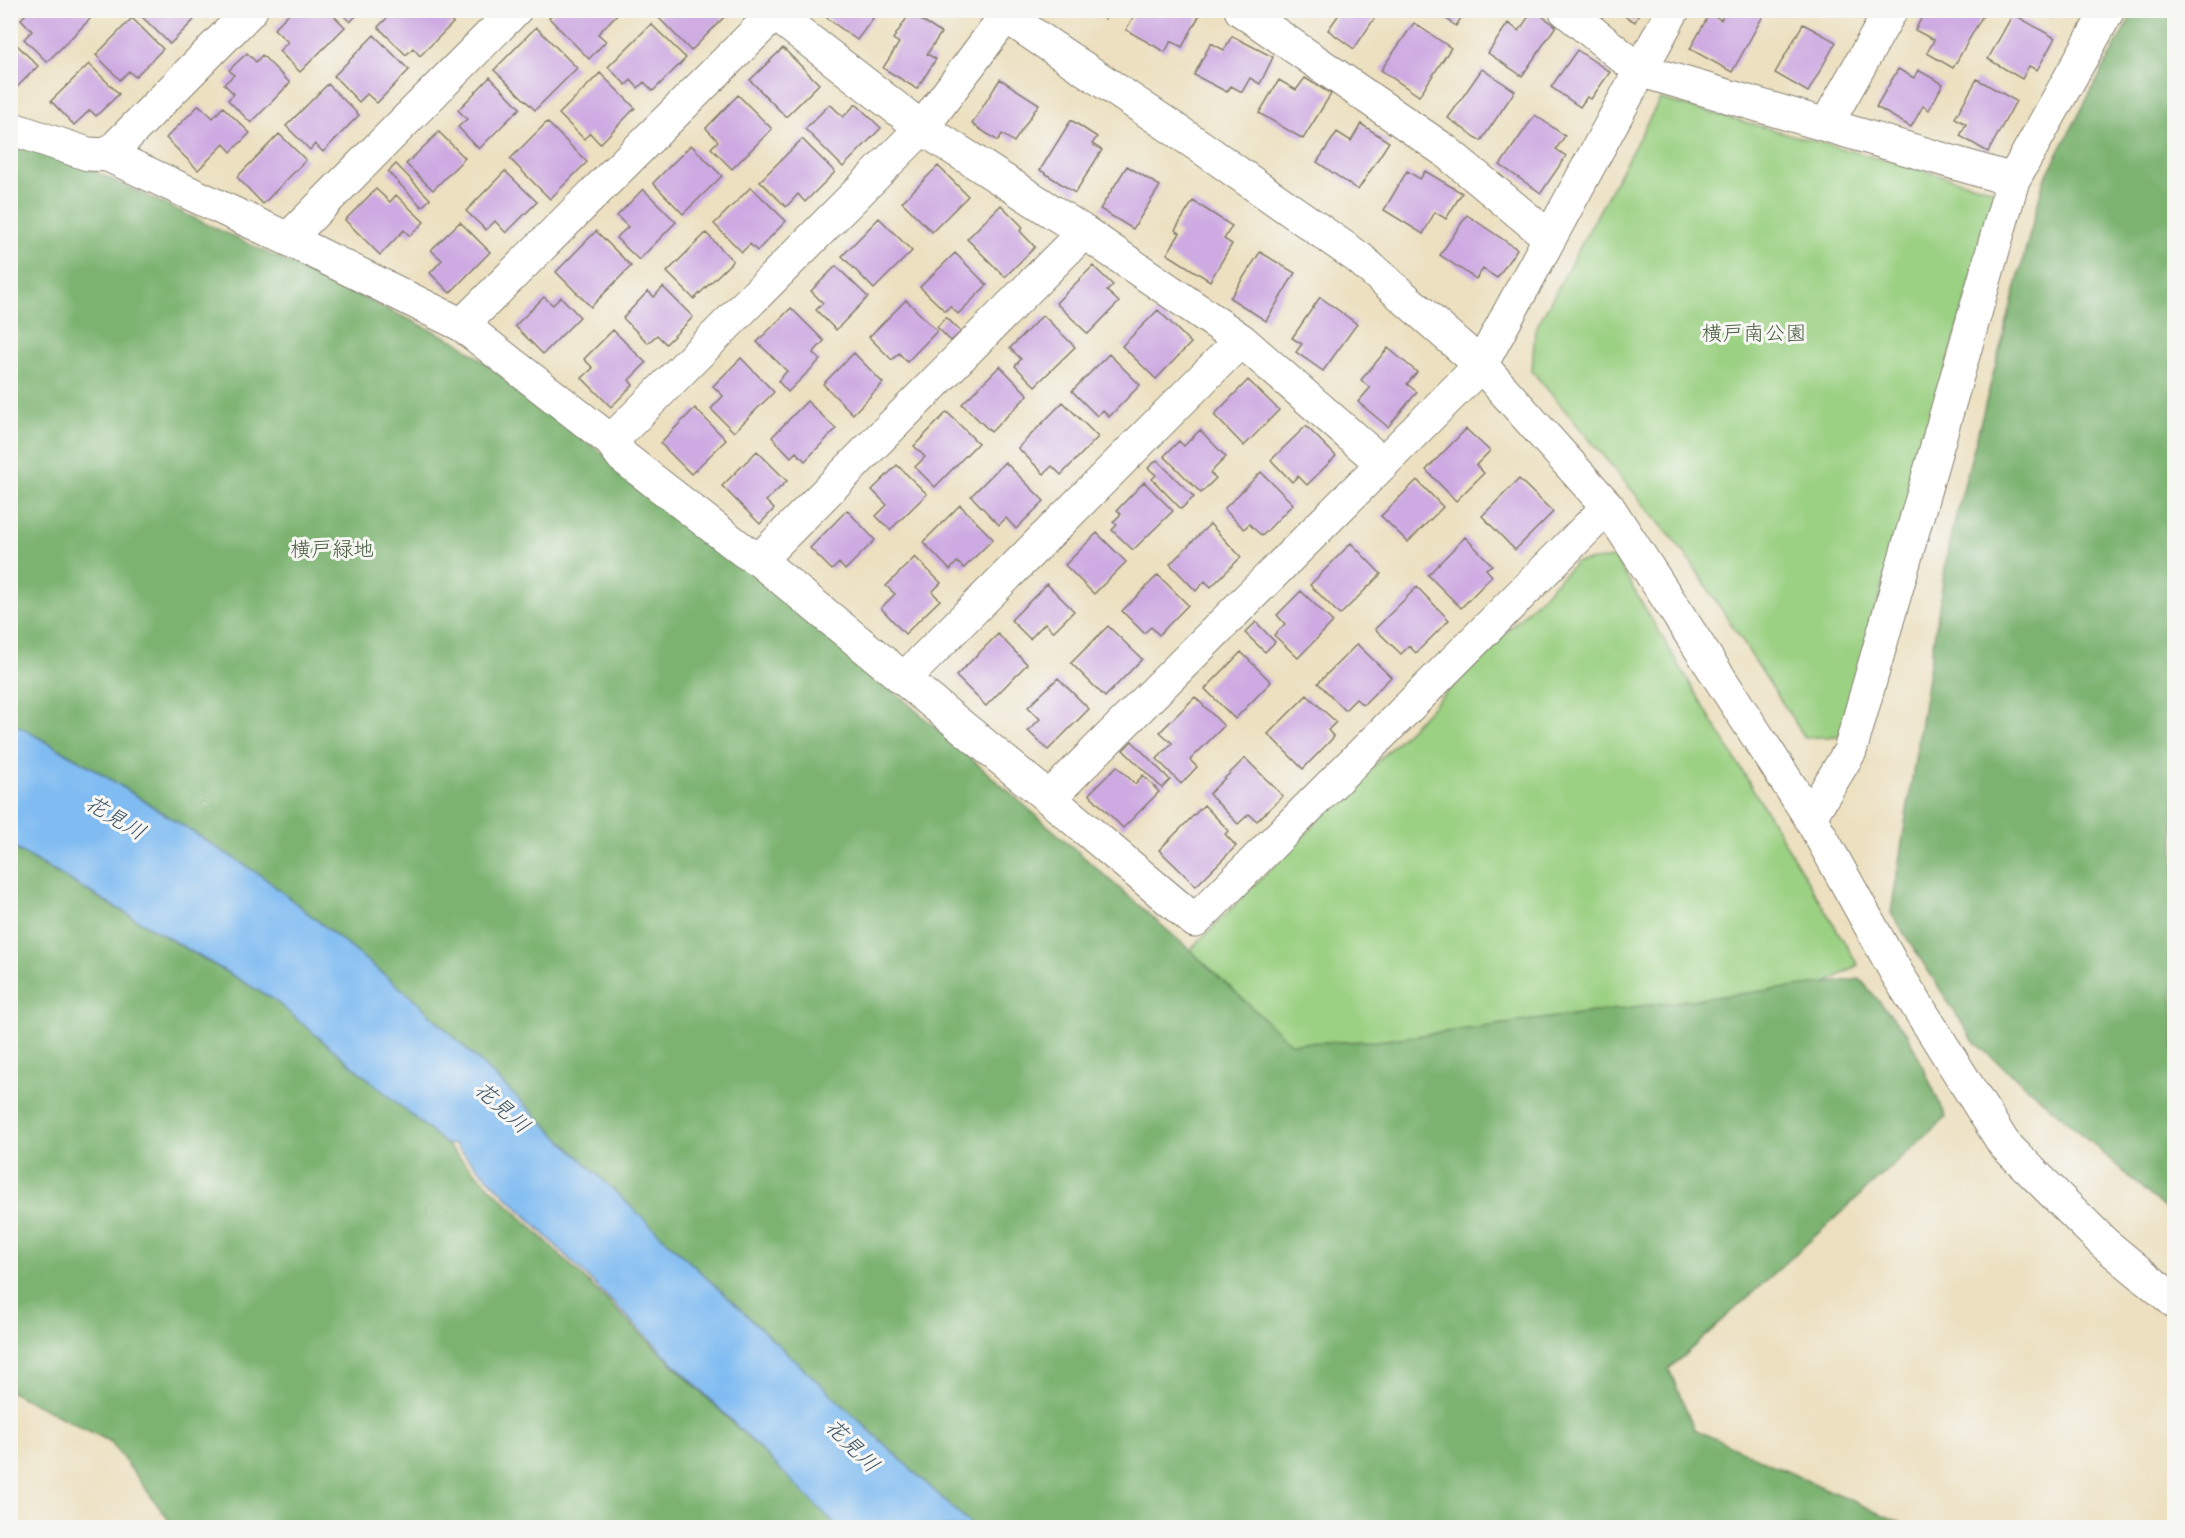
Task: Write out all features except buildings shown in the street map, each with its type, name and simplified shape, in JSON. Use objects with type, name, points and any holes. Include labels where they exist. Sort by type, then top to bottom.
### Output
[{"type":"street","points":[[108,155],[250,10]]},
{"type":"street","points":[[288,239],[515,10]]},
{"type":"street","points":[[1241,10],[1444,150],[1549,237]]},
{"type":"street","points":[[1565,10],[1639,70],[2013,180]]},
{"type":"street","points":[[1049,798],[1481,365],[1673,10]]},
{"type":"street","points":[[1826,125],[1891,10]]},
{"type":"street","points":[[1810,817],[1850,751],[2013,180],[2108,10]]},
{"type":"street","points":[[462,325],[772,12],[922,128],[1084,232],[1241,340],[1383,464]]},
{"type":"street","points":[[611,441],[922,128],[1005,13],[1359,258],[1481,365],[1608,507],[1810,817],[1896,972],[2004,1144],[2104,1243],[2175,1301]]},
{"type":"street","points":[[10,128],[88,154],[108,155],[288,239],[462,325],[611,441],[622,457],[744,551],[759,560],[1195,921],[1608,507]]},
{"type":"street","points":[[759,560],[1084,232]]},
{"type":"street","points":[[904,679],[1241,340]]},
{"type":"green space","points":[[2134,11],[2174,11],[2174,1217],[2074,1127],[1974,1042],[1891,913],[1949,543],[2044,180]]},
{"type":"green space","name":"横戸南公園","points":[[1660,99],[1998,191],[1839,736],[1805,738],[1687,556],[1532,371],[1535,330]]},
{"type":"green space","name":"横戸緑地","points":[[10,140],[90,169],[459,343],[762,576],[1190,950],[1290,1043],[1377,1041],[1860,979],[1908,1035],[1946,1117],[1669,1369],[1694,1429],[1910,1527],[973,1527],[647,1222],[413,998],[262,876],[91,767],[11,722]]},
{"type":"green space","points":[[457,350],[1190,950],[1576,562],[1615,558],[1858,965],[1777,1012],[665,1099]]},
{"type":"green space","points":[[10,846],[273,999],[447,1145],[840,1527],[174,1527],[111,1442],[11,1392]]},
{"type":"water","name":"花見川","points":[[11,722],[91,767],[262,876],[413,998],[647,1222],[973,1527],[838,1527],[453,1143],[447,1145],[273,999],[11,846]]}]
